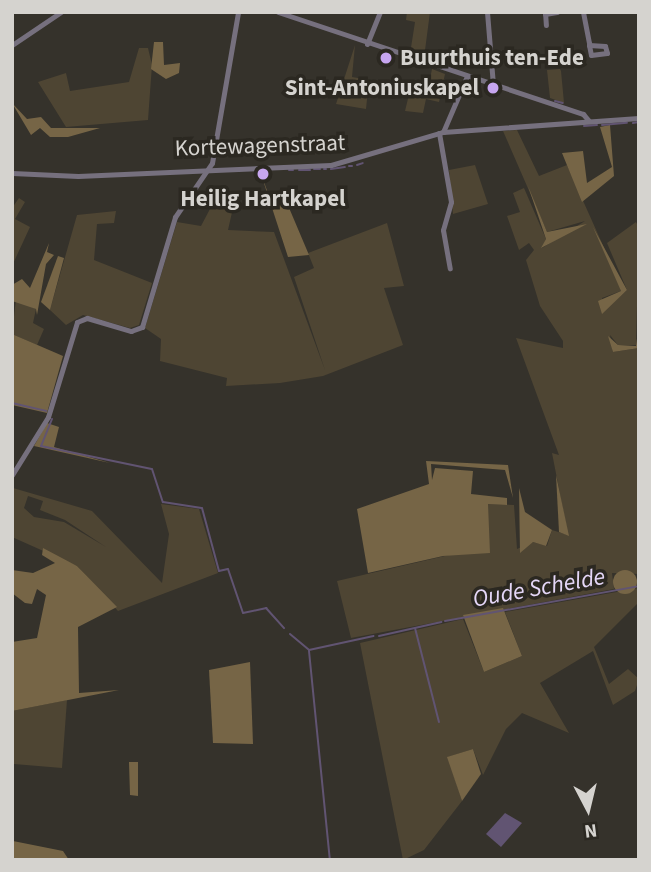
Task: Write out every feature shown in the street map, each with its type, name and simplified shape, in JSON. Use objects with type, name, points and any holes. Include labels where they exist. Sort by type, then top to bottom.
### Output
[{"type":"street","points":[[12,45],[61,12]]},
{"type":"street","points":[[12,475],[48,417],[77,322],[87,318],[131,331],[142,327],[175,217],[209,166],[238,12]]},
{"type":"street","points":[[278,12],[367,44],[583,114],[589,121]]},
{"type":"street","points":[[367,44],[380,12]]},
{"type":"street","points":[[486,12],[493,85]]},
{"type":"street","points":[[547,25],[545,13],[557,12]]},
{"type":"street","points":[[583,12],[589,45]]},
{"type":"street","points":[[450,268],[443,230],[451,202],[441,133],[467,76]]},
{"type":"street","name":"Kortewagenstraat","points":[[12,173],[78,176],[209,166],[339,164],[441,133],[639,118]]},
{"type":"shaded area","points":[[407,12],[430,12],[424,58],[410,54],[415,22],[406,20]]},
{"type":"shaded area","points":[[154,42],[163,42],[164,65],[180,63],[179,73],[166,79],[151,69]]},
{"type":"shaded area","points":[[355,45],[352,77],[369,80],[366,109],[336,104]]},
{"type":"shaded area","points":[[139,48],[148,48],[152,65],[148,120],[66,127],[38,82],[66,73],[70,91],[129,82]]},
{"type":"shaded area","points":[[432,69],[445,74],[439,102],[426,99],[423,113],[405,111],[412,82],[425,85],[426,98]]},
{"type":"shaded area","points":[[560,69],[564,103],[550,98],[547,70]]},
{"type":"shaded area","points":[[12,103],[27,119],[41,117],[51,128],[100,128],[68,137],[50,137],[40,128],[31,135]]},
{"type":"shaded area","points":[[610,125],[614,176],[582,202],[562,153],[583,151],[587,183],[612,167],[600,127]]},
{"type":"shaded area","points":[[517,130],[539,176],[567,165],[619,281],[621,291],[602,298],[606,309],[627,290],[607,243],[636,222],[639,228],[636,345],[618,345],[610,335],[613,352],[639,348],[639,574],[612,573],[614,589],[351,638],[337,581],[449,555],[488,504],[514,505],[517,549],[533,542],[547,546],[552,530],[568,535],[552,453],[559,455],[516,338],[563,348],[563,341],[540,306],[526,260],[534,250],[529,243],[519,250],[507,216],[520,212],[513,193],[524,188],[546,239],[542,248],[585,221],[547,232],[503,131]]},
{"type":"shaded area","points":[[475,165],[488,204],[453,214],[449,170]]},
{"type":"shaded area","points":[[260,171],[273,207],[287,203],[309,255],[288,257]]},
{"type":"shaded area","points":[[528,186],[547,232],[587,224],[541,248],[546,239]]},
{"type":"shaded area","points":[[19,198],[25,202],[15,219],[30,227],[12,266],[12,208]]},
{"type":"shaded area","points":[[227,202],[233,208],[228,230],[274,232],[325,370],[294,277],[314,268],[308,253],[387,223],[404,286],[384,288],[403,345],[323,376],[280,383],[226,386],[227,378],[160,361],[161,339],[145,328],[177,222],[201,226],[211,207]]},
{"type":"shaded area","points":[[116,211],[114,223],[97,224],[94,260],[152,283],[139,325],[130,328],[83,315],[66,325],[50,310],[77,215]]},
{"type":"shaded area","points":[[593,227],[627,290],[602,314],[598,301],[621,291]]},
{"type":"shaded area","points":[[49,243],[47,252],[54,255],[46,264],[37,315],[36,309],[12,301],[12,285],[22,279],[30,288]]},
{"type":"shaded area","points":[[58,256],[64,258],[50,310],[41,302]]},
{"type":"shaded area","points":[[16,299],[36,309],[33,323],[44,329],[37,345],[12,334]]},
{"type":"shaded area","points":[[639,323],[639,348],[613,352],[608,336],[618,345],[636,346]]},
{"type":"shaded area","points":[[12,334],[63,356],[47,413],[12,405]]},
{"type":"shaded area","points":[[47,423],[59,427],[54,447],[110,463],[34,446]]},
{"type":"shaded area","points":[[426,461],[508,465],[513,498],[505,470],[431,464],[432,480],[435,468],[473,471],[471,494],[507,498],[507,505],[488,504],[490,553],[443,556],[368,573],[357,509],[429,484]]},
{"type":"shaded area","points":[[556,475],[569,536],[559,532]]},
{"type":"shaded area","points":[[13,488],[92,511],[162,583],[169,534],[161,504],[199,509],[218,573],[118,611],[77,566],[12,537]],"holes":[[[28,496],[43,501],[40,510],[65,520],[106,547],[64,522],[34,517],[24,508]]]},
{"type":"shaded area","points":[[519,488],[525,512],[552,530],[546,546],[533,542],[520,553]]},
{"type":"shaded area","points":[[43,548],[77,566],[117,607],[78,627],[79,693],[119,690],[12,711],[12,642],[37,638],[46,595],[37,589],[32,604],[25,603],[12,593],[12,570],[33,573],[55,563],[42,555]]},
{"type":"shaded area","points":[[625,570],[636,577],[637,582],[630,593],[625,594],[614,587],[613,582],[620,571]]},
{"type":"shaded area","points":[[639,588],[639,602],[594,647],[609,684],[628,669],[639,679],[635,691],[613,705],[593,651],[540,683],[569,733],[522,713],[506,729],[483,775],[473,749],[448,757],[462,801],[424,850],[403,860],[360,643],[463,619],[484,672],[522,656],[505,612]]},
{"type":"shaded area","points":[[503,608],[522,656],[484,672],[463,615]]},
{"type":"shaded area","points":[[250,662],[253,744],[213,743],[209,670]]},
{"type":"shaded area","points":[[67,700],[62,768],[14,764],[12,711]]},
{"type":"shaded area","points":[[473,749],[481,774],[462,801],[447,757]]},
{"type":"shaded area","points":[[12,762],[13,841],[63,851],[69,860],[12,860]]},
{"type":"shaded area","points":[[129,762],[138,762],[138,796],[130,795]]},
{"type":"shaded area","points":[[505,813],[522,823],[501,847],[486,834]]},
{"type":"waterway","points":[[555,101],[563,103]]},
{"type":"waterway","points":[[633,123],[639,122]]},
{"type":"waterway","points":[[602,125],[627,123]]},
{"type":"waterway","points":[[584,126],[597,125]]},
{"type":"waterway","points":[[357,165],[363,163]]},
{"type":"waterway","points":[[331,169],[345,167]]},
{"type":"waterway","points":[[314,169],[320,169]]},
{"type":"waterway","points":[[299,170],[310,170]]},
{"type":"waterway","name":"Oude Schelde","points":[[12,403],[46,411]]},
{"type":"waterway","name":"Oude Schelde","points":[[52,419],[41,446],[152,469],[163,502],[202,508],[219,571],[228,569],[243,613],[266,608],[284,628]]},
{"type":"waterway","name":"Oude Schelde","points":[[445,621],[639,586]]},
{"type":"waterway","name":"Oude Schelde","points":[[379,636],[441,622]]},
{"type":"waterway","points":[[415,628],[439,722]]},
{"type":"waterway","name":"Oude Schelde","points":[[290,634],[309,650],[374,636]]},
{"type":"waterway","points":[[309,651],[330,860]]},
{"type":"place","name":"Buurthuis ten-Ede","points":[[386,58]]},
{"type":"place","name":"Sint-Antoniuskapel","points":[[493,88]]},
{"type":"place","name":"Heilig Hartkapel","points":[[263,174]]}]
